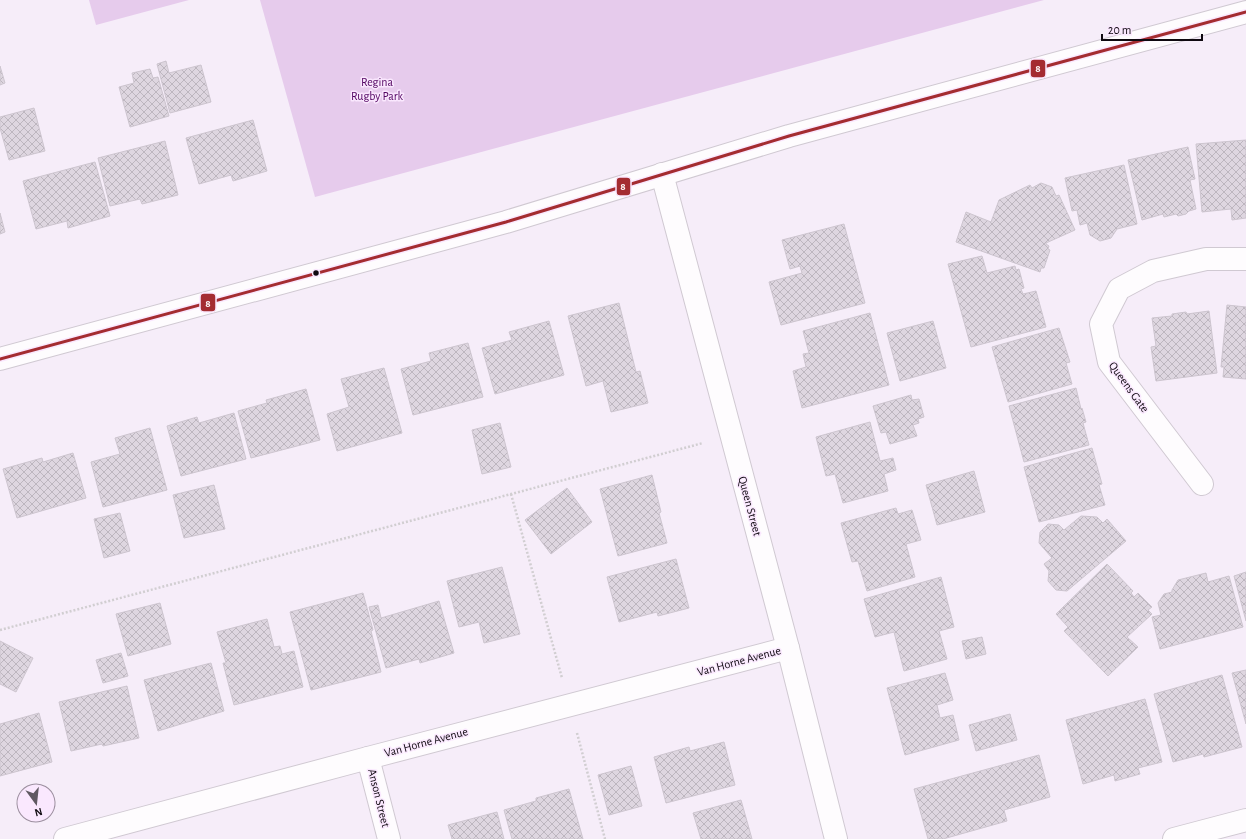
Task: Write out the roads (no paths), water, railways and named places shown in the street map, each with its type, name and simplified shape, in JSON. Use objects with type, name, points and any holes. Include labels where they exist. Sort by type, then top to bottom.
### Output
[{"type":"street","points":[[0,359],[506,222],[789,136],[1246,12]]},
{"type":"street","name":"Queen Street","points":[[662,174],[788,648],[836,839]]},
{"type":"street","name":"Queens Gate","points":[[1202,484],[1109,362],[1102,324],[1119,289],[1153,271],[1206,259],[1246,259]]},
{"type":"street","name":"Van Horne Avenue","points":[[65,839],[788,648]]},
{"type":"street","name":"Anson Street","points":[[368,758],[389,839]]},
{"type":"street","points":[[1174,839],[1246,820]]},
{"type":"park label","name":"Regina Rugby Park","points":[[377,89]]}]
